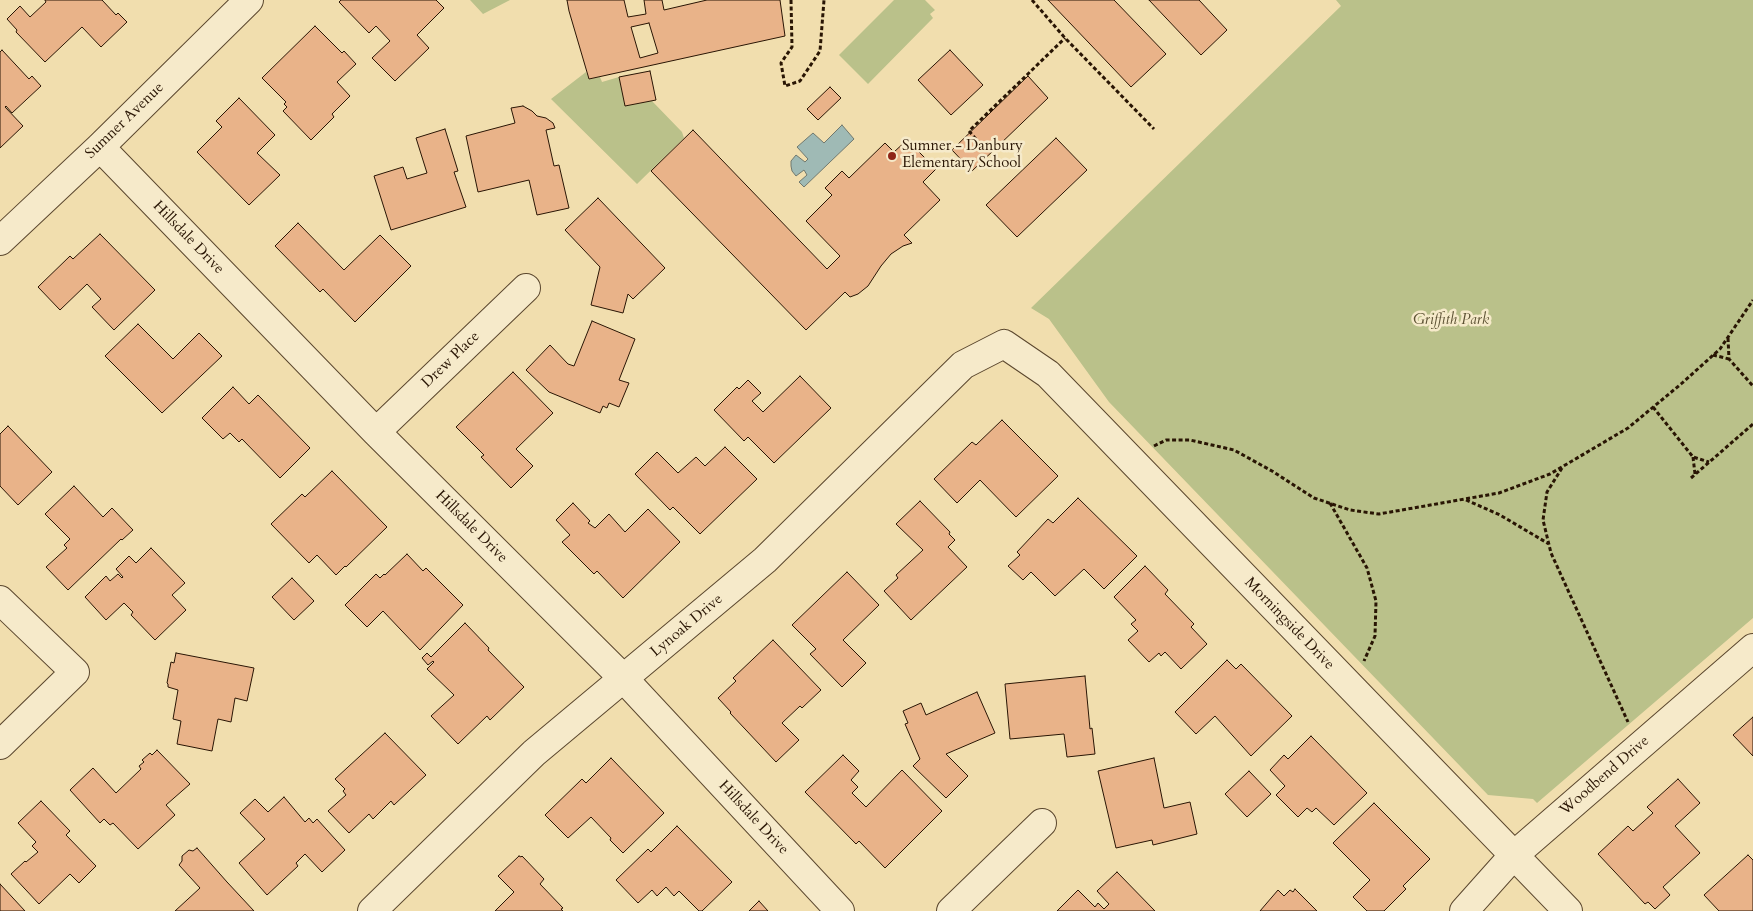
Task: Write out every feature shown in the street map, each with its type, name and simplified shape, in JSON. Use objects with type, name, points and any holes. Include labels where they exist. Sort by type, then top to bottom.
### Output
[{"type":"street","name":"Sumner Avenue","points":[[0,241],[249,0]]},
{"type":"street","name":"Hillsdale Drive","points":[[100,146],[376,432],[624,678],[840,911]]},
{"type":"street","name":"Drew Place","points":[[376,432],[526,288]]},
{"type":"street","name":"Lynoak Drive","points":[[372,911],[534,752],[765,560],[963,366],[1004,344]]},
{"type":"street","name":"Morningside Drive","points":[[1004,344],[1048,374],[1568,911]]},
{"type":"street","points":[[0,600],[75,672],[0,745]]},
{"type":"street","name":"Woodbend Drive","points":[[1464,911],[1513,856],[1753,648]]},
{"type":"street","points":[[951,911],[1042,824]]},
{"type":"path","points":[[791,0],[792,47],[780,63],[785,86],[800,81],[820,51],[824,0]]},
{"type":"path","points":[[1032,0],[1065,38],[1154,129]]},
{"type":"path","points":[[980,144],[969,131],[1065,38]]},
{"type":"path","points":[[1149,448],[1166,440],[1190,440],[1234,450],[1272,471],[1314,498],[1350,510],[1379,514],[1499,493],[1550,474],[1628,428],[1713,355],[1728,337],[1753,300]]},
{"type":"path","points":[[1728,337],[1729,359]]},
{"type":"path","points":[[1713,355],[1729,359],[1753,386]]},
{"type":"path","points":[[1653,407],[1693,457],[1695,474]]},
{"type":"path","points":[[1691,478],[1753,424]]},
{"type":"path","points":[[1693,457],[1710,462]]},
{"type":"path","points":[[1563,467],[1547,492],[1543,520],[1551,553],[1628,723]]},
{"type":"path","points":[[1465,500],[1500,515],[1549,545]]},
{"type":"path","points":[[1330,503],[1367,568],[1376,601],[1375,636],[1362,667]]},
{"type":"green space","points":[[470,0],[510,0],[483,14]]},
{"type":"green space","points":[[894,0],[925,0],[935,10],[930,14],[933,18],[868,84],[839,55]]},
{"type":"green space","name":"Griffith Park","points":[[1336,0],[1753,0],[1753,618],[1537,803],[1533,799],[1488,795],[1109,402],[1049,319],[1031,308],[1341,6]]},
{"type":"green space","points":[[586,72],[589,79],[600,77],[602,82],[619,77],[625,106],[652,101],[682,132],[684,138],[637,184],[551,99]]},
{"type":"water","points":[[842,125],[854,139],[804,187],[799,182],[807,175],[804,170],[796,176],[791,166],[791,161],[796,155],[805,162],[808,159],[797,147],[813,133],[824,143]]},
{"type":"building","points":[[45,0],[102,0],[116,15],[118,13],[127,22],[101,47],[82,27],[45,62],[16,32],[17,30],[7,19],[20,6],[30,17],[46,2]]},
{"type":"building","points":[[341,0],[436,0],[444,8],[417,35],[429,48],[395,81],[372,58],[390,41],[376,26],[369,33],[339,2]]},
{"type":"building","points":[[567,0],[624,0],[628,17],[646,14],[644,0],[662,0],[664,10],[707,0],[780,0],[785,36],[589,79]],"holes":[[[649,23],[658,53],[640,58],[631,27]]]},
{"type":"building","points":[[1048,0],[1114,0],[1166,54],[1131,87]]},
{"type":"building","points":[[1149,0],[1199,0],[1227,30],[1201,55]]},
{"type":"building","points":[[315,26],[356,64],[337,82],[350,96],[332,114],[334,117],[311,140],[283,111],[287,107],[284,104],[286,102],[262,78]]},
{"type":"building","points":[[2,50],[29,79],[32,76],[41,86],[12,113],[5,107],[23,126],[0,148],[0,52]]},
{"type":"building","points":[[950,50],[983,85],[951,115],[918,80]]},
{"type":"building","points":[[650,71],[656,100],[625,106],[619,77]]},
{"type":"building","points":[[1028,76],[1048,98],[972,171],[952,150]]},
{"type":"building","points":[[830,87],[841,98],[818,120],[807,109]]},
{"type":"building","points":[[239,98],[275,135],[257,153],[280,175],[249,205],[197,152],[222,127],[216,121]]},
{"type":"building","points":[[523,106],[537,116],[546,118],[553,123],[555,128],[546,130],[554,166],[559,165],[569,208],[537,215],[529,180],[478,192],[466,136],[515,123],[511,108]]},
{"type":"building","points":[[445,129],[458,171],[454,172],[466,207],[391,230],[374,176],[403,167],[407,179],[427,173],[416,138]]},
{"type":"building","points":[[693,130],[827,269],[840,256],[806,221],[832,195],[825,188],[842,171],[849,178],[885,143],[894,152],[907,140],[936,169],[923,182],[940,200],[904,235],[912,243],[903,246],[891,254],[868,286],[858,294],[850,297],[845,292],[806,330],[651,171]]},
{"type":"building","points":[[1056,138],[1087,170],[1017,237],[986,205]]},
{"type":"building","points":[[598,198],[665,268],[633,299],[628,294],[623,313],[591,305],[600,267],[565,230]]},
{"type":"building","points":[[298,223],[344,270],[380,235],[411,266],[355,322],[323,289],[320,292],[275,246]]},
{"type":"building","points":[[100,234],[155,290],[114,330],[92,307],[101,299],[87,284],[60,310],[38,287],[70,256],[73,259]]},
{"type":"building","points":[[592,321],[635,339],[619,380],[629,383],[619,407],[609,403],[607,408],[603,406],[600,413],[549,392],[526,370],[550,345],[568,364],[574,366]]},
{"type":"building","points":[[138,324],[173,359],[199,333],[222,356],[162,413],[105,356]]},
{"type":"building","points":[[513,372],[553,413],[516,449],[533,466],[511,488],[481,457],[484,455],[456,427]]},
{"type":"building","points":[[800,376],[831,408],[774,463],[748,437],[744,441],[714,410],[737,387],[739,389],[748,380],[761,393],[752,401],[763,412]]},
{"type":"building","points":[[233,387],[249,404],[258,395],[310,448],[280,478],[242,439],[239,442],[230,433],[223,439],[202,418]]},
{"type":"building","points":[[1002,420],[1058,476],[1016,517],[980,480],[957,503],[934,479],[972,442],[976,445]]},
{"type":"building","points":[[8,426],[52,472],[18,505],[0,486],[0,434]]},
{"type":"building","points":[[725,447],[757,479],[700,534],[673,507],[670,510],[635,474],[657,452],[678,473],[696,457],[705,466]]},
{"type":"building","points":[[332,471],[387,527],[336,575],[317,555],[309,563],[271,524],[302,494],[305,497]]},
{"type":"building","points":[[74,486],[103,517],[112,508],[133,530],[121,539],[68,590],[46,567],[67,548],[64,545],[70,539],[45,514]]},
{"type":"building","points":[[1078,498],[1137,556],[1104,589],[1084,569],[1055,596],[1031,572],[1023,580],[1008,566],[1020,555],[1017,552],[1048,519],[1053,523]]},
{"type":"building","points":[[920,501],[950,532],[949,534],[955,540],[948,547],[967,567],[911,620],[884,591],[898,578],[896,575],[923,550],[896,524]]},
{"type":"building","points":[[573,503],[590,521],[588,523],[595,528],[609,514],[625,532],[648,509],[680,542],[623,598],[597,571],[594,574],[562,542],[570,535],[556,520]]},
{"type":"building","points":[[151,548],[185,583],[172,595],[186,610],[155,640],[131,615],[133,612],[124,603],[106,620],[85,597],[106,576],[110,581],[118,574],[122,578],[116,569],[129,556],[136,563]]},
{"type":"building","points":[[407,554],[423,571],[426,568],[463,605],[420,650],[383,611],[367,627],[345,605],[376,574],[380,578],[385,575]]},
{"type":"building","points":[[1145,566],[1168,590],[1165,594],[1194,624],[1191,627],[1207,644],[1181,669],[1165,652],[1161,656],[1159,653],[1149,662],[1128,640],[1138,631],[1131,624],[1136,620],[1114,597]]},
{"type":"building","points":[[847,572],[879,605],[843,640],[866,663],[842,687],[810,654],[816,649],[792,625]]},
{"type":"building","points":[[292,578],[314,601],[294,620],[272,597]]},
{"type":"building","points":[[465,623],[524,687],[490,720],[487,716],[458,744],[431,716],[454,695],[427,669],[434,662],[428,665],[422,658],[427,653],[431,657]]},
{"type":"building","points":[[773,640],[821,690],[782,723],[799,740],[776,762],[718,698],[736,681],[733,678]]},
{"type":"building","points":[[176,653],[254,668],[247,701],[235,698],[231,722],[218,719],[212,751],[177,744],[181,721],[173,719],[178,690],[168,687],[167,683],[171,662],[174,663]]},
{"type":"building","points":[[1227,660],[1236,669],[1241,664],[1292,716],[1251,756],[1215,716],[1196,734],[1175,712]]},
{"type":"building","points":[[1085,676],[1090,729],[1092,728],[1095,754],[1067,757],[1064,734],[1010,739],[1005,684]]},
{"type":"building","points":[[977,692],[995,733],[946,754],[968,776],[946,798],[913,766],[920,759],[905,724],[908,723],[903,711],[921,703],[926,715]]},
{"type":"building","points":[[1753,717],[1753,756],[1733,735]]},
{"type":"building","points":[[385,733],[426,775],[394,805],[391,801],[373,819],[369,814],[349,833],[328,811],[346,795],[343,791],[345,789],[335,779]]},
{"type":"building","points":[[1311,736],[1367,793],[1334,825],[1316,808],[1312,812],[1307,808],[1298,817],[1276,795],[1285,786],[1270,770],[1284,755],[1288,759]]},
{"type":"building","points":[[157,750],[190,784],[166,805],[175,815],[138,849],[113,823],[110,825],[104,819],[100,823],[70,790],[93,768],[116,793],[141,769],[139,766],[144,762],[142,760]]},
{"type":"building","points":[[843,755],[859,771],[851,780],[858,787],[852,793],[866,807],[902,770],[942,811],[885,868],[859,841],[856,844],[805,792]]},
{"type":"building","points":[[611,758],[664,813],[623,853],[591,817],[568,838],[545,815],[582,779],[586,783]]},
{"type":"building","points":[[1154,758],[1164,808],[1190,802],[1197,834],[1153,845],[1152,840],[1116,848],[1098,771]]},
{"type":"building","points":[[1249,771],[1271,794],[1247,817],[1225,794]]},
{"type":"building","points":[[1678,779],[1700,803],[1675,826],[1700,853],[1663,887],[1670,895],[1655,909],[1648,902],[1645,904],[1598,854],[1628,826],[1633,831],[1653,813],[1647,807]]},
{"type":"building","points":[[284,797],[305,822],[309,818],[313,823],[317,819],[345,850],[322,872],[305,854],[296,863],[298,866],[267,895],[239,863],[265,839],[240,813],[255,799],[268,812]]},
{"type":"building","points":[[41,801],[70,831],[66,835],[96,866],[79,883],[70,874],[39,904],[11,874],[38,852],[32,846],[36,842],[18,823]]},
{"type":"building","points":[[1374,803],[1430,859],[1403,886],[1406,889],[1384,911],[1367,911],[1353,897],[1370,880],[1333,843]]},
{"type":"building","points":[[677,826],[732,882],[702,911],[699,911],[679,891],[674,896],[666,887],[657,896],[652,890],[638,903],[616,880],[648,849],[651,852]]},
{"type":"building","points":[[197,848],[254,911],[175,911],[200,888],[179,865],[182,861],[182,856],[189,850],[193,851]]},
{"type":"building","points":[[1748,855],[1753,860],[1753,911],[1719,911],[1704,895]]},
{"type":"building","points":[[519,856],[522,856],[544,879],[540,884],[563,908],[561,909],[563,911],[495,911],[514,892],[498,876]]},
{"type":"building","points":[[1117,872],[1155,911],[1057,911],[1078,890],[1095,907],[1098,903],[1104,909],[1109,904],[1097,891]]},
{"type":"building","points":[[0,884],[25,911],[0,911]]},
{"type":"building","points":[[1295,889],[1317,911],[1260,911],[1278,890],[1284,896],[1290,890],[1293,892]]},
{"type":"building","points":[[759,901],[768,911],[749,911]]},
{"type":"place","name":"Sumner - Danbury Elementary School","points":[[892,156]]}]
